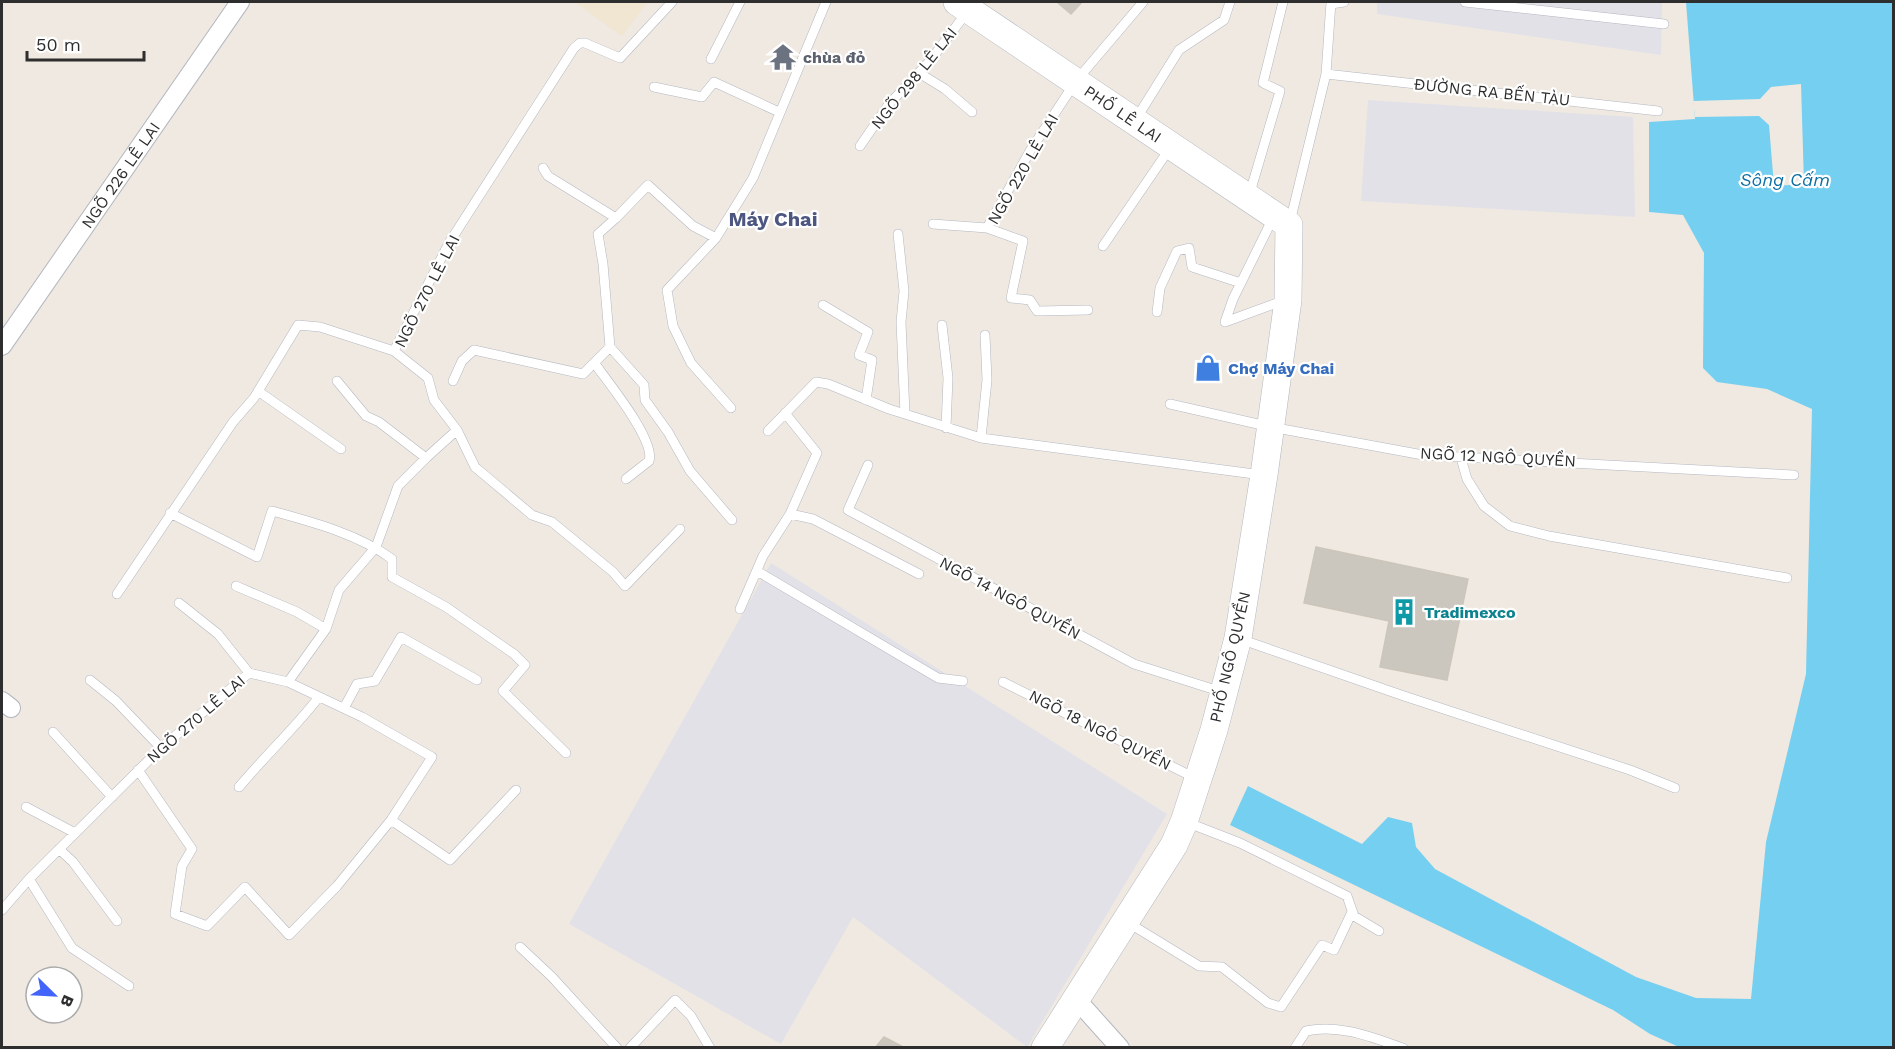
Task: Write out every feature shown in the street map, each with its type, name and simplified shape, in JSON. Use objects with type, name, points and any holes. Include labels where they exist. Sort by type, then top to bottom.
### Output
[{"type":"street","name":"NGÕ 226 LÊ LAI","points":[[2,346],[240,2]]},
{"type":"street","name":"PHỐ LÊ LAI","points":[[963,6],[1282,220]]},
{"type":"street","name":"PHỐ NGÔ QUYỀN","points":[[1044,1047],[1077,1000],[1174,845],[1184,822],[1224,693],[1238,638],[1264,475],[1288,300],[1282,220]]},
{"type":"street","points":[[1077,1000],[1120,1047]]},
{"type":"lane","name":"NGÕ 270 LÊ LAI","points":[[672,2],[620,58],[585,43],[579,43],[574,48],[449,243],[394,351],[428,378],[434,400],[458,430],[475,467],[532,515],[552,522],[613,572],[625,586],[680,529]]},
{"type":"lane","points":[[711,59],[740,2]]},
{"type":"lane","points":[[731,408],[691,363],[673,326],[667,290],[716,238],[753,177],[826,2]]},
{"type":"lane","name":"NGÕ 220 LÊ LAI","points":[[1088,310],[1037,311],[1030,300],[1011,298],[1023,241],[987,228],[1030,151],[1076,81],[1143,2]]},
{"type":"lane","points":[[1134,121],[1179,50],[1224,20],[1230,2]]},
{"type":"lane","points":[[1248,198],[1280,91],[1263,83],[1283,2]]},
{"type":"lane","points":[[1288,300],[1225,322],[1241,283],[1282,220],[1326,74],[1331,3],[1344,2]]},
{"type":"lane","points":[[1465,2],[1664,24]]},
{"type":"lane","name":"NGÕ 298 LÊ LAI","points":[[860,146],[889,104],[919,73],[963,6]]},
{"type":"lane","points":[[919,73],[945,88],[972,112]]},
{"type":"lane","name":"ĐƯỜNG RA BẾN TÀU","points":[[1326,74],[1658,111]]},
{"type":"lane","points":[[654,87],[702,97],[714,81],[779,112]]},
{"type":"lane","points":[[1102,246],[1171,146]]},
{"type":"lane","points":[[543,168],[548,176],[616,218]]},
{"type":"lane","points":[[716,238],[693,226],[648,185],[598,234],[603,264],[610,347],[644,385],[645,400],[668,432],[690,471],[732,520]]},
{"type":"lane","points":[[933,224],[987,228]]},
{"type":"lane","points":[[898,234],[904,291],[901,322],[905,414]]},
{"type":"lane","points":[[1157,312],[1160,288],[1177,251],[1189,248],[1192,267],[1241,283]]},
{"type":"lane","points":[[823,305],[868,332],[859,355],[872,360],[866,400]]},
{"type":"lane","points":[[117,594],[233,422],[258,391],[297,327],[302,324],[394,351]]},
{"type":"lane","points":[[942,325],[948,378],[946,428]]},
{"type":"lane","points":[[981,438],[987,380],[985,335]]},
{"type":"lane","points":[[453,381],[462,361],[474,350],[583,374],[596,364],[610,347]]},
{"type":"lane","points":[[596,364],[628,410],[650,451],[649,461],[626,479]]},
{"type":"lane","points":[[337,381],[366,416],[379,422],[426,458]]},
{"type":"lane","points":[[768,431],[816,382],[828,384],[905,414],[981,438],[1264,475]]},
{"type":"lane","points":[[258,391],[341,449]]},
{"type":"lane","name":"NGÕ 12 NGÔ QUYỀN","points":[[1170,404],[1271,427],[1423,455],[1544,459],[1794,475]]},
{"type":"lane","points":[[740,609],[757,571],[790,514],[817,453],[785,413]]},
{"type":"lane","points":[[288,682],[326,629],[339,590],[376,547],[398,486],[458,430]]},
{"type":"lane","points":[[1461,458],[1467,479],[1484,506],[1510,526],[1549,537],[1787,578]]},
{"type":"lane","name":"NGÕ 14 NGÔ QUYỀN","points":[[868,465],[848,510],[1134,664],[1224,693]]},
{"type":"lane","points":[[170,513],[256,557],[272,511],[333,530],[376,547],[392,559],[393,577],[446,607],[514,654],[525,666],[503,691],[566,753]]},
{"type":"lane","points":[[790,514],[813,519],[919,574]]},
{"type":"lane","points":[[757,571],[938,678],[963,681]]},
{"type":"lane","points":[[236,586],[297,612],[326,629]]},
{"type":"lane","points":[[179,603],[218,634],[249,673]]},
{"type":"lane","points":[[344,708],[357,684],[375,681],[401,637],[477,680]]},
{"type":"lane","points":[[1238,638],[1404,696],[1630,770],[1675,788]]},
{"type":"lane","name":"NGÕ 270 LÊ LAI","points":[[2,910],[29,879],[138,770],[249,673],[288,682],[344,708],[432,756],[391,820]]},
{"type":"lane","points":[[90,680],[116,701],[161,748]]},
{"type":"lane","name":"NGÕ 18 NGÔ QUYỀN","points":[[1003,682],[1197,779]]},
{"type":"lane","points":[[239,787],[264,757],[297,725],[319,697]]},
{"type":"lane","points":[[53,732],[112,797]]},
{"type":"lane","points":[[138,770],[192,849],[182,866],[175,914],[207,926],[245,887],[289,935],[337,886],[391,820],[450,860],[516,790]]},
{"type":"lane","points":[[26,807],[75,833]]},
{"type":"lane","points":[[1184,822],[1249,847],[1347,896],[1355,917],[1379,931]]},
{"type":"lane","points":[[59,849],[73,862],[117,921]]},
{"type":"lane","points":[[29,879],[72,948],[129,986]]},
{"type":"lane","points":[[1127,922],[1199,966],[1222,967],[1268,1003],[1281,1007],[1322,945],[1334,950],[1352,912]]},
{"type":"lane","points":[[520,947],[552,977],[617,1047]]},
{"type":"lane","points":[[630,1047],[675,1000],[691,1016],[710,1047]]},
{"type":"lane","points":[[1294,1047],[1306,1031],[1322,1028],[1349,1030],[1403,1047]]},
{"type":"shaded area","points":[[574,2],[648,2],[622,36]]},
{"type":"shaded area","points":[[1377,2],[1662,2],[1661,55],[1377,14]]},
{"type":"shaded area","points":[[1368,100],[1633,117],[1635,217],[1361,201]]},
{"type":"shaded area","points":[[771,563],[1167,814],[1027,1047],[853,917],[781,1044],[569,924]]},
{"type":"water","name":"Sông Cấm","points":[[1686,2],[1893,2],[1893,1047],[1679,1047],[1650,1034],[1613,1010],[1230,825],[1248,786],[1362,844],[1388,817],[1412,823],[1416,847],[1435,869],[1636,977],[1696,998],[1751,999],[1766,842],[1806,674],[1812,409],[1767,389],[1717,382],[1703,368],[1704,253],[1683,215],[1649,212],[1649,122],[1695,119]]},
{"type":"pier","points":[[1801,84],[1804,184],[1774,186],[1769,125],[1759,116],[1695,117],[1693,101],[1760,99],[1771,87]]},
{"type":"building","points":[[1057,2],[1082,2],[1071,14]]},
{"type":"building","name":"Tradimexco","points":[[1316,547],[1468,579],[1447,680],[1380,667],[1389,621],[1304,603]]},
{"type":"building","points":[[884,1037],[905,1048],[875,1048]]},
{"type":"place","name":"chùa đỏ","points":[[783,57]]},
{"type":"place","name":"Chợ Máy Chai","points":[[1208,368]]},
{"type":"place","name":"Tradimexco","points":[[1404,612]]},
{"type":"district","name":"Máy Chai","points":[[773,219]]}]
